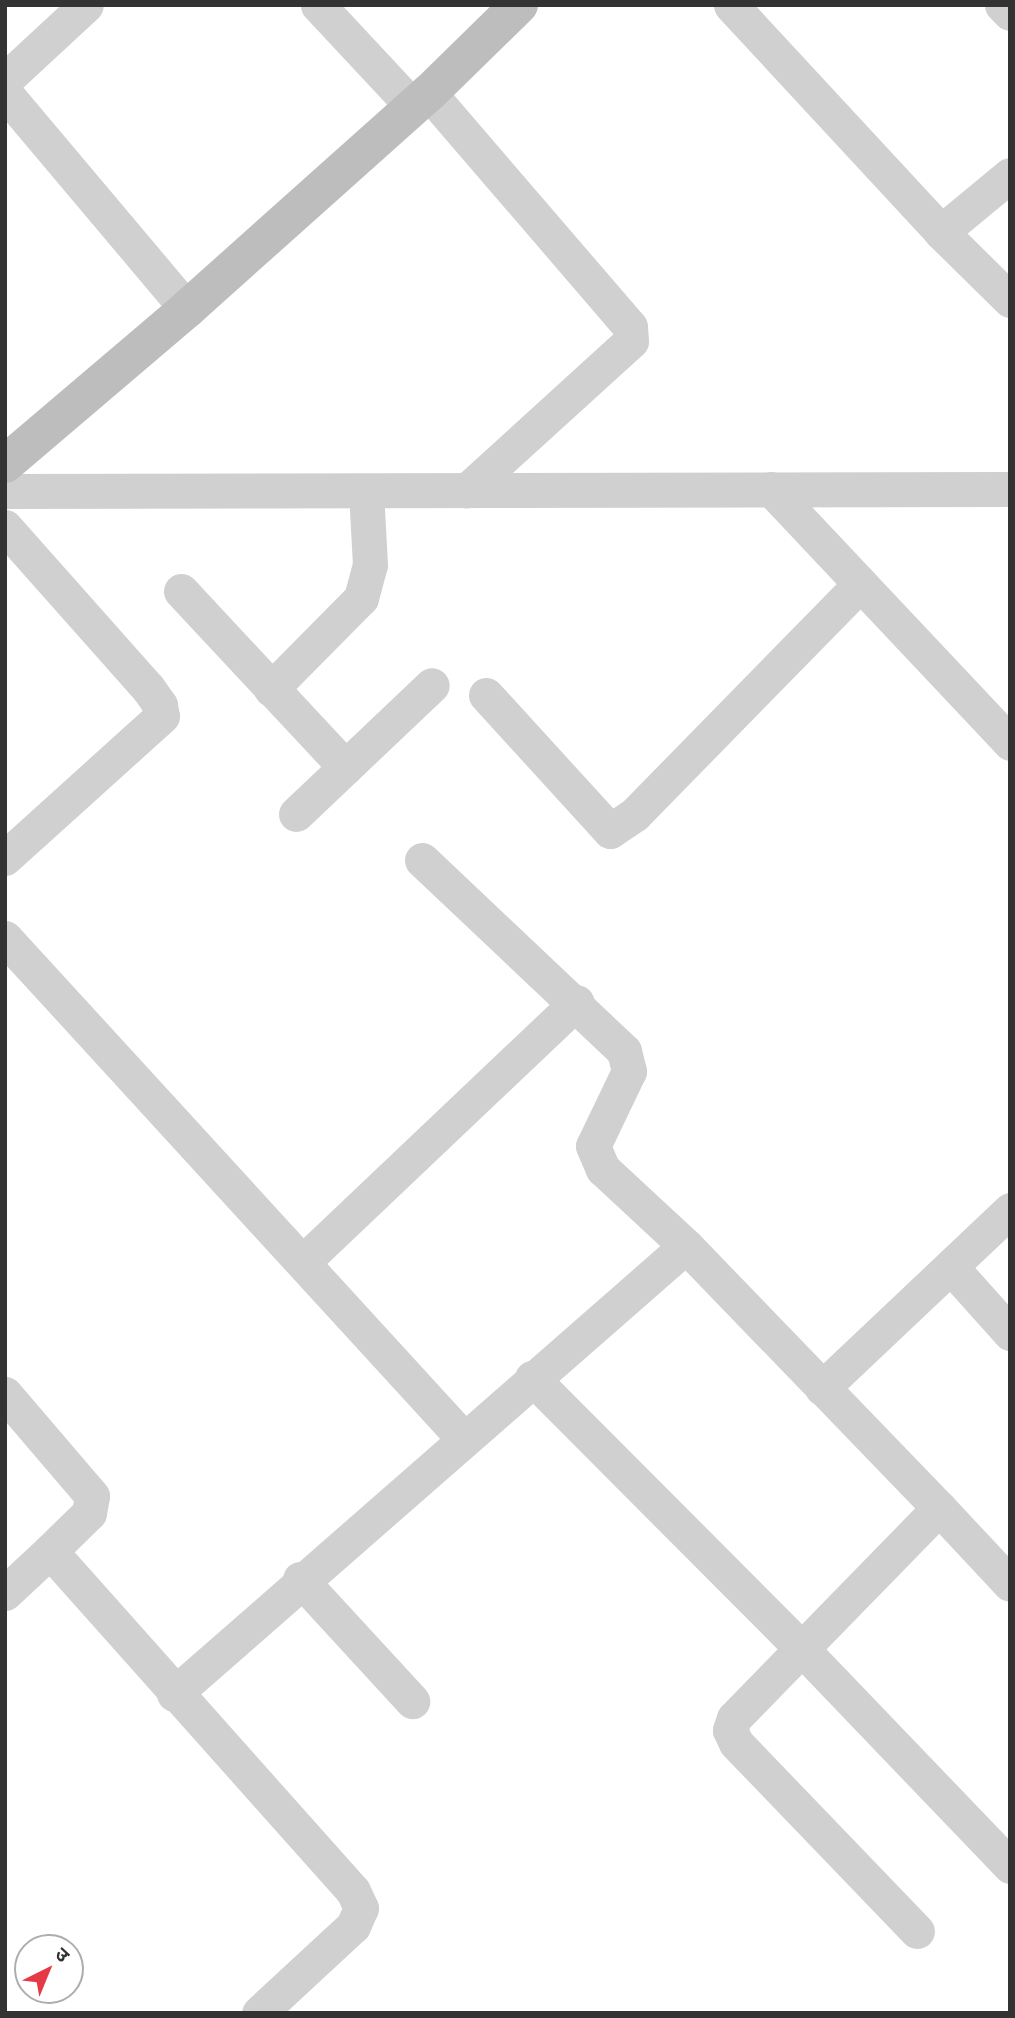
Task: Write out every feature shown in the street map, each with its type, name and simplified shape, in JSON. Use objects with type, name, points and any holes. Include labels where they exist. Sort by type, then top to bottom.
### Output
[{"type":"street","points":[[5,80],[86,5]]},
{"type":"street","points":[[318,5],[421,100],[630,327],[631,341],[467,490]]},
{"type":"street","points":[[5,464],[187,309],[421,100],[519,5]]},
{"type":"street","points":[[731,5],[941,232],[1010,300]]},
{"type":"street","points":[[1002,5],[1010,13]]},
{"type":"street","points":[[5,93],[187,309]]},
{"type":"street","points":[[941,232],[1010,175]]},
{"type":"street","points":[[771,489],[1010,743]]},
{"type":"street","points":[[5,491],[1010,489]]},
{"type":"street","points":[[271,690],[361,598],[370,565],[366,491]]},
{"type":"street","points":[[5,527],[148,688],[160,705],[162,716],[5,858]]},
{"type":"street","points":[[486,695],[610,831],[635,814],[860,584]]},
{"type":"street","points":[[181,591],[345,767]]},
{"type":"street","points":[[296,814],[432,685]]},
{"type":"street","points":[[422,860],[577,1002],[624,1051],[629,1070],[593,1146],[603,1169],[686,1246],[1010,1584]]},
{"type":"street","points":[[5,938],[304,1261],[463,1438]]},
{"type":"street","points":[[304,1261],[577,1002]]},
{"type":"street","points":[[822,1388],[1010,1210]]},
{"type":"street","points":[[174,1694],[300,1579],[686,1246]]},
{"type":"street","points":[[951,1267],[1010,1333]]},
{"type":"street","points":[[532,1378],[802,1649],[1010,1866]]},
{"type":"street","points":[[5,1394],[92,1496],[89,1513],[5,1593]]},
{"type":"street","points":[[917,1931],[736,1742],[730,1730],[734,1718],[939,1508]]},
{"type":"street","points":[[50,1551],[174,1694],[353,1891],[361,1908],[353,1926],[259,2013]]},
{"type":"street","points":[[300,1579],[412,1701]]}]
